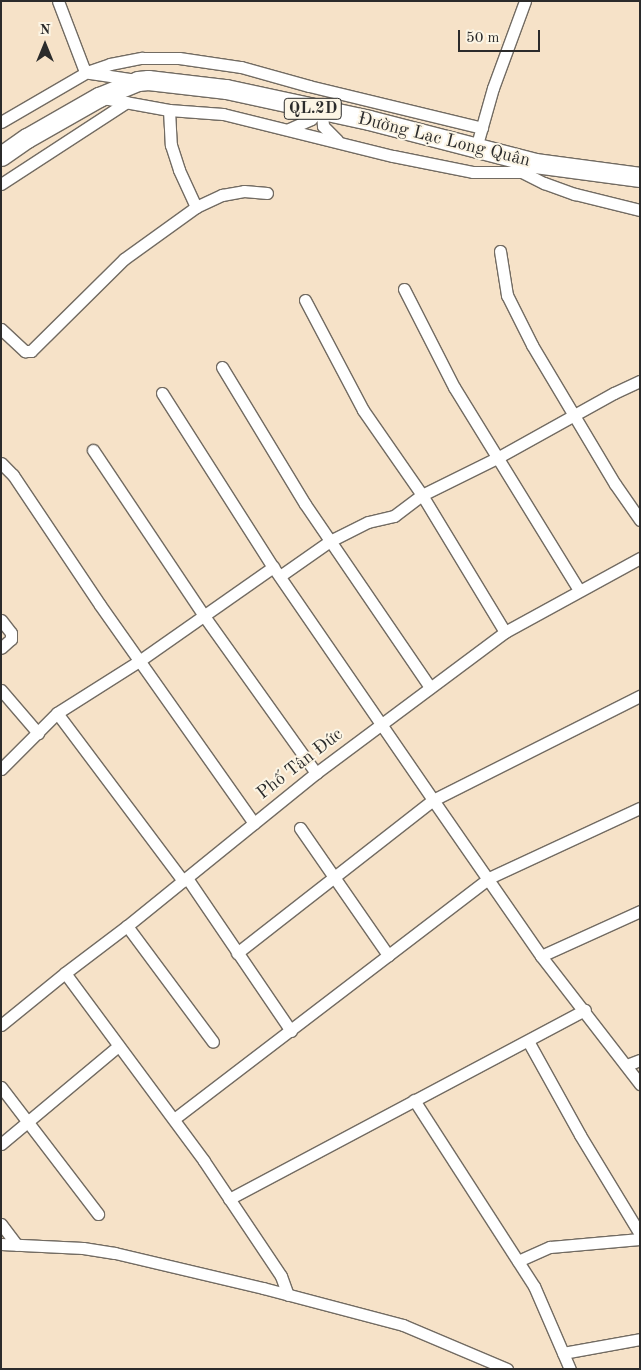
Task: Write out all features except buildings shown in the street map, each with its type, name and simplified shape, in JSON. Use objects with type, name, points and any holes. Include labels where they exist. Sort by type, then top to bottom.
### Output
[{"type":"main road","name":"Đường Lạc Long Quân","points":[[1,156],[27,138],[98,97],[138,81],[158,81],[226,88],[321,111],[369,120],[476,148],[522,166],[640,177]]},
{"type":"street","points":[[58,1],[84,69],[87,72],[132,78],[138,81]]},
{"type":"street","points":[[476,148],[494,88],[524,1]]},
{"type":"street","points":[[1,122],[87,72],[110,64],[142,58],[179,58],[241,66],[309,86],[482,128]]},
{"type":"street","points":[[98,97],[169,110],[223,114],[340,143],[472,172],[522,166],[544,183],[575,194],[640,210]]},
{"type":"street","points":[[1,184],[127,102]]},
{"type":"street","points":[[169,110],[172,145],[179,170],[196,207]]},
{"type":"street","points":[[289,129],[312,119],[321,111]]},
{"type":"street","points":[[321,111],[323,126],[340,143]]},
{"type":"street","points":[[1,329],[24,351],[31,351],[124,258],[196,207],[222,195],[244,191],[268,193]]},
{"type":"street","points":[[500,251],[507,295],[532,345],[640,520]]},
{"type":"street","points":[[404,289],[454,387],[579,590]]},
{"type":"street","points":[[305,300],[363,410],[422,495],[505,632]]},
{"type":"street","points":[[222,367],[305,504],[430,687]]},
{"type":"street","points":[[1,769],[57,713],[139,661],[204,616],[276,572],[368,522],[387,519],[422,495],[498,458],[614,393],[640,382]]},
{"type":"street","points":[[162,393],[276,572],[382,722],[433,800],[542,956],[640,1084]]},
{"type":"street","points":[[93,450],[204,616],[316,773]]},
{"type":"street","points":[[1,463],[21,487],[139,661],[254,823]]},
{"type":"street","name":"Phố Tân Đức","points":[[1,1025],[316,773],[505,632],[640,558]]},
{"type":"street","points":[[1,620],[12,633],[11,640],[1,648]]},
{"type":"street","points":[[1,690],[38,733]]},
{"type":"street","points":[[237,953],[433,800],[640,696]]},
{"type":"street","points":[[57,713],[185,879],[291,1031]]},
{"type":"street","points":[[174,1119],[489,878],[640,808]]},
{"type":"street","points":[[300,828],[388,955]]},
{"type":"street","points":[[542,956],[640,911]]},
{"type":"street","points":[[127,926],[213,1042]]},
{"type":"street","points":[[65,973],[174,1119],[281,1276],[288,1295]]},
{"type":"street","points":[[229,1199],[585,1010]]},
{"type":"street","points":[[528,1041],[580,1135],[640,1234]]},
{"type":"street","points":[[1,1144],[118,1046]]},
{"type":"street","points":[[627,1065],[640,1060]]},
{"type":"street","points":[[1,1087],[98,1214]]},
{"type":"street","points":[[414,1100],[534,1286],[570,1369]]},
{"type":"street","points":[[1,1224],[17,1245]]},
{"type":"street","points":[[518,1262],[550,1247],[640,1240]]},
{"type":"street","points":[[1,1244],[83,1248],[115,1253],[288,1295],[410,1328],[507,1369]]},
{"type":"street","points":[[563,1353],[640,1339]]}]
